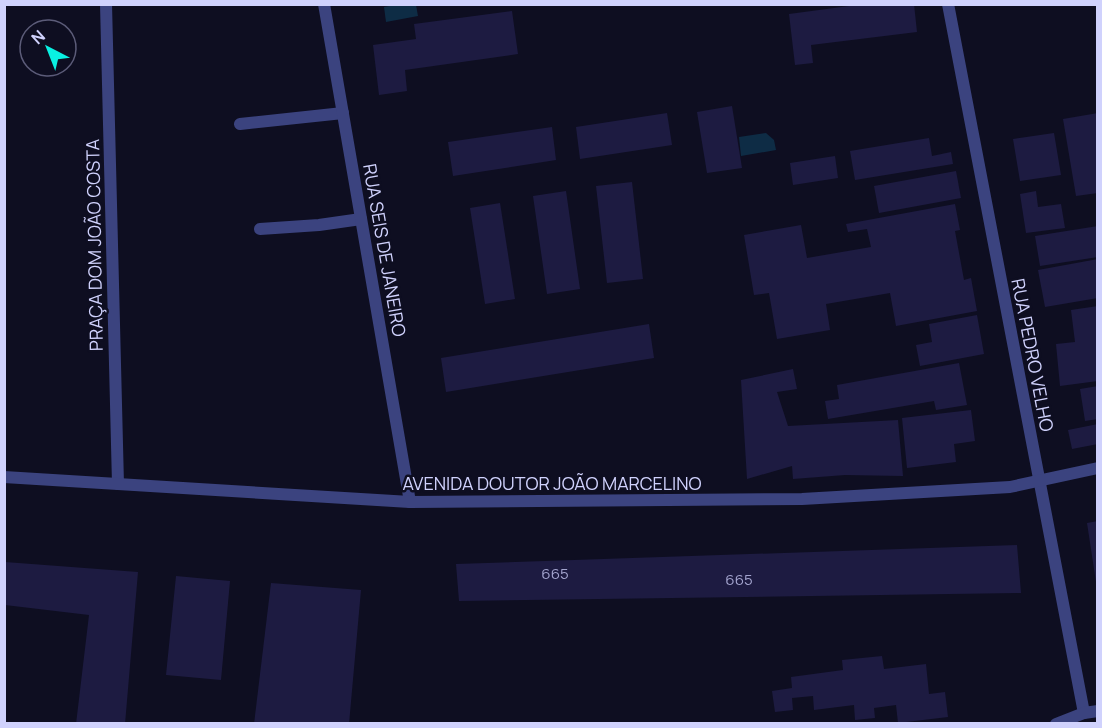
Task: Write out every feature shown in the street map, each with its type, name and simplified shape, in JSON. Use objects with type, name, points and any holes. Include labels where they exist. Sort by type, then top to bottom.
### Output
[{"type":"street","name":"PRAÇA DOM JOÃO COSTA","points":[[106,4],[118,484]]},
{"type":"street","name":"RUA SEIS DE JANEIRO","points":[[324,4],[410,502]]},
{"type":"street","name":"RUA PEDRO VELHO","points":[[948,4],[1084,713]]},
{"type":"street","points":[[240,124],[343,113]]},
{"type":"street","points":[[260,229],[319,225],[361,219]]},
{"type":"street","name":"AVENIDA DOUTOR JOÃO MARCELINO","points":[[4,477],[410,502],[802,499],[1010,487],[1098,468]]},
{"type":"street","points":[[1056,723],[1084,713],[1098,711]]},
{"type":"water","points":[[400,4],[416,5],[418,16],[386,22],[384,7]]},
{"type":"water","points":[[766,133],[774,140],[776,150],[741,156],[739,137]]},
{"type":"building","points":[[864,4],[914,4],[917,32],[811,45],[813,63],[795,65],[789,14]]},
{"type":"building","points":[[512,11],[518,54],[405,70],[407,91],[379,95],[373,45],[416,39],[414,24]]},
{"type":"building","points":[[732,106],[742,168],[707,173],[697,112]]},
{"type":"building","points":[[667,113],[672,145],[580,159],[576,127]]},
{"type":"building","points":[[1098,113],[1098,193],[1076,196],[1063,119]]},
{"type":"building","points":[[552,127],[556,160],[453,176],[448,142]]},
{"type":"building","points":[[1054,133],[1061,175],[1020,181],[1013,139]]},
{"type":"building","points":[[929,138],[932,156],[951,152],[953,164],[855,180],[850,151]]},
{"type":"building","points":[[835,156],[838,178],[793,185],[790,163]]},
{"type":"building","points":[[956,171],[961,198],[879,213],[874,186]]},
{"type":"building","points":[[632,182],[643,279],[607,283],[596,186]]},
{"type":"building","points":[[566,191],[580,289],[547,294],[533,196]]},
{"type":"building","points":[[1036,191],[1038,207],[1061,204],[1065,228],[1026,233],[1020,194]]},
{"type":"building","points":[[500,203],[515,299],[485,304],[470,208]]},
{"type":"building","points":[[955,204],[960,230],[955,231],[964,280],[971,278],[977,311],[896,326],[890,293],[826,304],[830,330],[777,339],[769,293],[754,295],[744,235],[801,225],[807,258],[871,247],[867,229],[848,232],[846,224]]},
{"type":"building","points":[[1098,226],[1098,257],[1040,266],[1035,236]]},
{"type":"building","points":[[1098,259],[1098,298],[1045,307],[1038,270]]},
{"type":"building","points":[[1098,306],[1098,381],[1060,386],[1056,344],[1075,342],[1071,310]]},
{"type":"building","points":[[977,315],[984,354],[920,366],[916,345],[932,342],[929,324]]},
{"type":"building","points":[[649,324],[654,358],[446,392],[441,358]]},
{"type":"building","points":[[959,363],[967,405],[936,410],[934,401],[828,419],[825,401],[839,399],[837,385]]},
{"type":"building","points":[[793,369],[797,389],[777,392],[788,426],[898,420],[903,476],[845,475],[793,479],[792,466],[747,479],[741,380]]},
{"type":"building","points":[[1098,386],[1098,419],[1085,421],[1080,389]]},
{"type":"building","points":[[971,410],[975,441],[954,444],[956,462],[907,468],[902,418]]},
{"type":"building","points":[[1098,424],[1098,444],[1072,449],[1068,430]]},
{"type":"building","points":[[1098,521],[1098,582],[1096,582],[1087,523]]},
{"type":"building","points":[[1017,545],[1021,593],[459,601],[456,564]]},
{"type":"building","points":[[5,562],[138,572],[125,724],[76,724],[89,615],[5,605]]},
{"type":"building","points":[[176,576],[230,581],[221,680],[166,675]]},
{"type":"building","points":[[271,583],[361,590],[349,724],[254,724]]},
{"type":"building","points":[[882,656],[884,669],[926,664],[929,694],[945,692],[948,717],[898,723],[896,705],[874,708],[875,718],[855,720],[854,705],[814,710],[813,696],[792,698],[793,710],[775,712],[772,691],[792,688],[791,677],[843,670],[842,660]]}]
